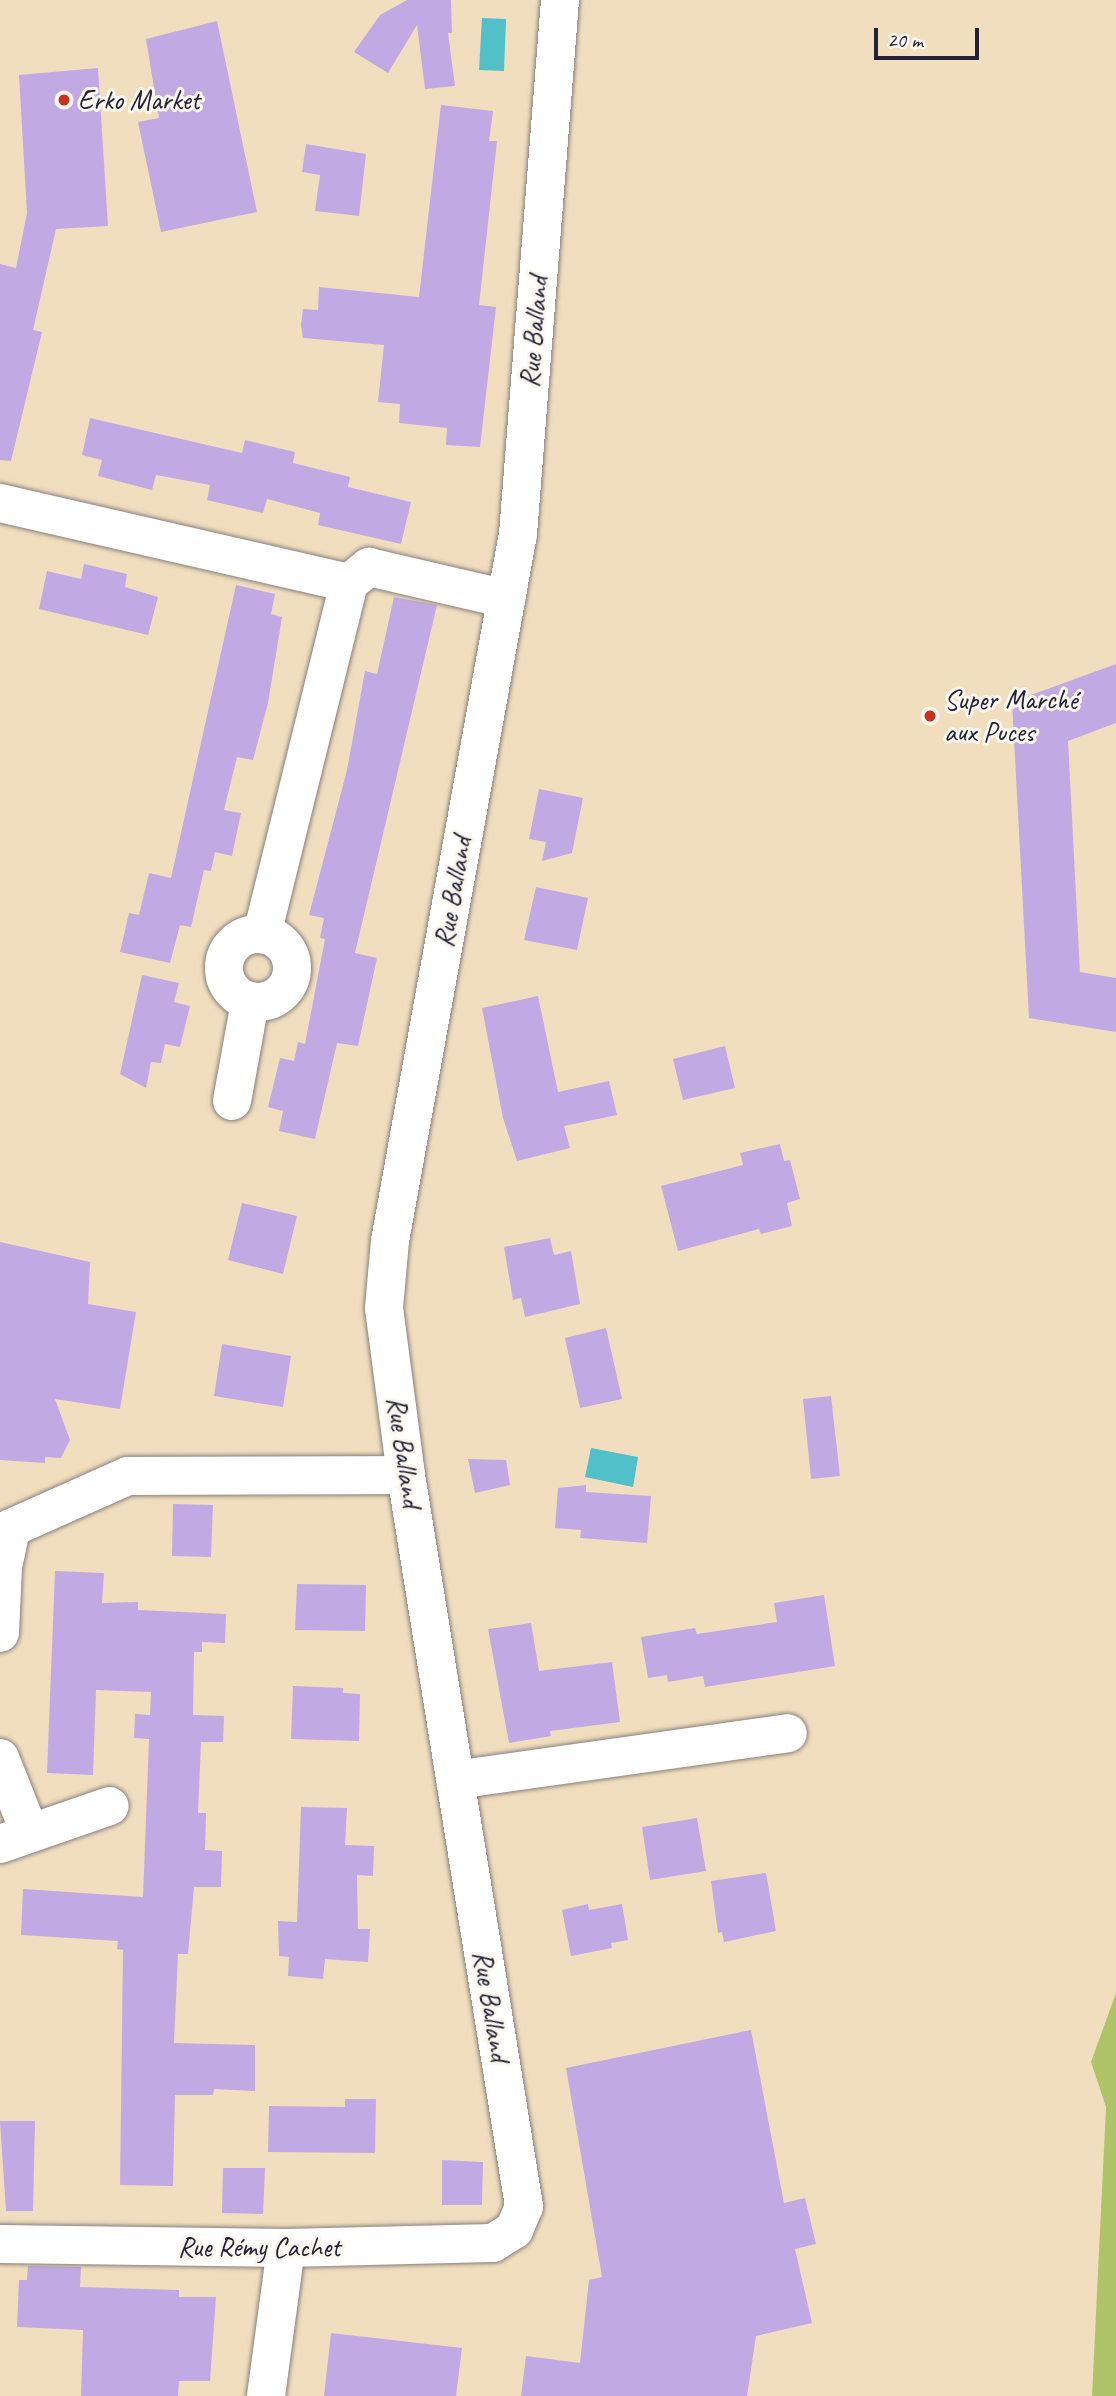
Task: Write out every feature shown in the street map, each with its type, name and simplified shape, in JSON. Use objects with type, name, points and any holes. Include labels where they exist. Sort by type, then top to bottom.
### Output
[{"type":"street","name":"Rue Balland","points":[[514,2230],[524,2206],[406,1475],[384,1308],[390,1241],[518,534],[560,0]]},
{"type":"street","points":[[0,503],[349,583]]},
{"type":"street","points":[[232,1101],[250,1002],[275,999],[293,972],[288,951],[262,934],[349,583],[369,567],[506,598]]},
{"type":"street","points":[[0,1633],[3,1567],[12,1528],[128,1476],[406,1475]]},
{"type":"street","points":[[455,1780],[788,1733]]},
{"type":"street","points":[[0,1758],[15,1838],[110,1806]]},
{"type":"street","name":"Rue Rémy Cachet","points":[[0,2244],[286,2248],[493,2243],[514,2230]]},
{"type":"street","points":[[266,2396],[286,2248]]},
{"type":"green space","points":[[1116,1993],[1116,2396],[1092,2396],[1106,2107],[1091,2062]]},
{"type":"water","points":[[482,18],[506,19],[504,71],[479,70]]},
{"type":"water","points":[[591,1448],[638,1457],[633,1487],[585,1477]]},
{"type":"building","points":[[407,0],[451,0],[452,33],[448,33],[455,86],[425,89],[417,25],[388,73],[354,52],[380,15]]},
{"type":"building","points":[[217,21],[257,212],[161,232],[138,122],[159,118],[146,39]]},
{"type":"building","points":[[98,68],[108,226],[56,229],[33,330],[42,332],[11,461],[0,460],[0,264],[16,268],[27,213],[19,75]]},
{"type":"building","points":[[441,105],[493,111],[489,141],[497,141],[479,305],[496,307],[480,447],[446,445],[447,428],[399,423],[400,404],[378,402],[384,345],[303,338],[301,325],[303,309],[318,310],[319,287],[419,297]]},
{"type":"building","points":[[306,144],[366,154],[359,216],[315,211],[320,175],[302,172]]},
{"type":"building","points":[[90,418],[242,453],[245,440],[295,452],[293,463],[350,477],[348,487],[411,502],[401,544],[318,525],[320,513],[267,499],[263,513],[207,500],[210,485],[156,475],[152,490],[98,476],[102,460],[82,455]]},
{"type":"building","points":[[84,564],[127,574],[125,587],[158,597],[148,635],[39,609],[47,571],[81,579]]},
{"type":"building","points":[[236,585],[275,594],[271,614],[282,617],[268,703],[253,760],[237,757],[224,810],[241,813],[232,856],[215,852],[211,871],[204,870],[191,927],[180,925],[170,963],[120,952],[129,913],[139,915],[149,873],[171,878]]},
{"type":"building","points":[[394,597],[437,605],[355,953],[377,958],[358,1046],[337,1043],[315,1139],[279,1131],[283,1111],[268,1107],[280,1058],[294,1061],[298,1042],[305,1044],[325,939],[320,938],[324,918],[309,915],[347,770],[365,671],[377,674]]},
{"type":"building","points":[[1116,664],[1116,723],[1068,741],[1080,972],[1116,978],[1116,1032],[1029,1018],[1012,702]]},
{"type":"building","points":[[539,789],[583,798],[572,853],[542,861],[546,842],[529,839]]},
{"type":"building","points":[[536,887],[588,898],[577,950],[524,940]]},
{"type":"building","points":[[142,975],[179,983],[174,1002],[190,1006],[180,1047],[165,1044],[161,1063],[151,1062],[146,1088],[120,1074]]},
{"type":"building","points":[[538,996],[558,1092],[609,1081],[617,1115],[564,1126],[570,1148],[517,1161],[503,1118],[482,1008]]},
{"type":"building","points":[[725,1046],[735,1088],[683,1100],[673,1059]]},
{"type":"building","points":[[780,1144],[784,1161],[790,1160],[800,1199],[787,1203],[792,1226],[761,1234],[759,1229],[678,1251],[661,1186],[743,1165],[740,1153]]},
{"type":"building","points":[[242,1203],[297,1216],[283,1274],[228,1260]]},
{"type":"building","points":[[550,1238],[554,1255],[571,1251],[580,1304],[525,1317],[521,1298],[513,1300],[504,1247]]},
{"type":"building","points":[[0,1242],[90,1262],[88,1304],[136,1312],[120,1409],[55,1399],[70,1440],[61,1458],[45,1457],[45,1463],[0,1460]]},
{"type":"building","points":[[606,1328],[622,1399],[580,1408],[565,1338]]},
{"type":"building","points":[[222,1344],[291,1356],[283,1407],[214,1396]]},
{"type":"building","points":[[831,1396],[840,1476],[811,1479],[803,1399]]},
{"type":"building","points":[[468,1459],[506,1460],[510,1485],[475,1493]]},
{"type":"building","points":[[586,1485],[586,1492],[651,1496],[647,1543],[580,1538],[581,1530],[555,1528],[558,1488]]},
{"type":"building","points":[[173,1504],[213,1505],[211,1557],[172,1556]]},
{"type":"building","points":[[55,1571],[104,1573],[102,1603],[138,1602],[138,1610],[226,1614],[225,1643],[202,1642],[202,1652],[194,1652],[193,1715],[224,1716],[223,1742],[201,1742],[198,1813],[206,1813],[205,1850],[222,1851],[221,1887],[194,1887],[188,1954],[178,1954],[174,2043],[255,2045],[255,2091],[214,2089],[213,2095],[175,2095],[173,2186],[120,2185],[123,1950],[117,1949],[118,1941],[21,1935],[23,1889],[143,1897],[149,1739],[134,1738],[135,1714],[150,1715],[151,1692],[96,1690],[93,1775],[47,1773]]},
{"type":"building","points":[[297,1584],[366,1585],[365,1631],[295,1630]]},
{"type":"building","points":[[824,1595],[835,1666],[705,1687],[703,1676],[668,1682],[667,1675],[648,1678],[641,1637],[695,1628],[697,1634],[777,1622],[774,1603]]},
{"type":"building","points":[[531,1623],[539,1671],[612,1662],[620,1722],[550,1731],[551,1736],[509,1743],[488,1629]]},
{"type":"building","points":[[293,1686],[343,1688],[343,1693],[360,1694],[359,1741],[291,1739]]},
{"type":"building","points":[[301,1807],[347,1808],[345,1845],[374,1846],[373,1876],[357,1875],[358,1929],[370,1929],[368,1962],[325,1959],[323,1979],[288,1976],[289,1957],[279,1956],[278,1921],[297,1922]]},
{"type":"building","points":[[697,1818],[706,1871],[650,1880],[642,1827]]},
{"type":"building","points":[[766,1873],[776,1931],[724,1942],[722,1932],[718,1933],[711,1881]]},
{"type":"building","points":[[588,1904],[589,1910],[622,1904],[628,1940],[611,1943],[612,1948],[571,1956],[562,1910]]},
{"type":"building","points":[[751,2030],[784,2203],[805,2198],[816,2244],[795,2249],[812,2323],[756,2336],[747,2396],[521,2396],[526,2356],[580,2363],[589,2280],[602,2277],[566,2068]]},
{"type":"building","points":[[345,2099],[376,2099],[375,2153],[268,2152],[269,2106],[345,2107]]},
{"type":"building","points":[[0,2121],[35,2121],[33,2211],[6,2211]]},
{"type":"building","points":[[442,2160],[483,2162],[482,2205],[442,2205]]},
{"type":"building","points":[[223,2168],[265,2168],[263,2214],[222,2213]]},
{"type":"building","points":[[28,2266],[81,2267],[80,2287],[179,2290],[179,2297],[216,2297],[210,2381],[179,2381],[178,2396],[81,2396],[83,2330],[17,2327],[19,2280],[27,2280]]},
{"type":"building","points":[[331,2333],[462,2348],[456,2396],[324,2396]]},
{"type":"place","name":"Erko Market","points":[[64,100]]},
{"type":"place","name":"Super Marché aux Puces","points":[[930,716]]}]
